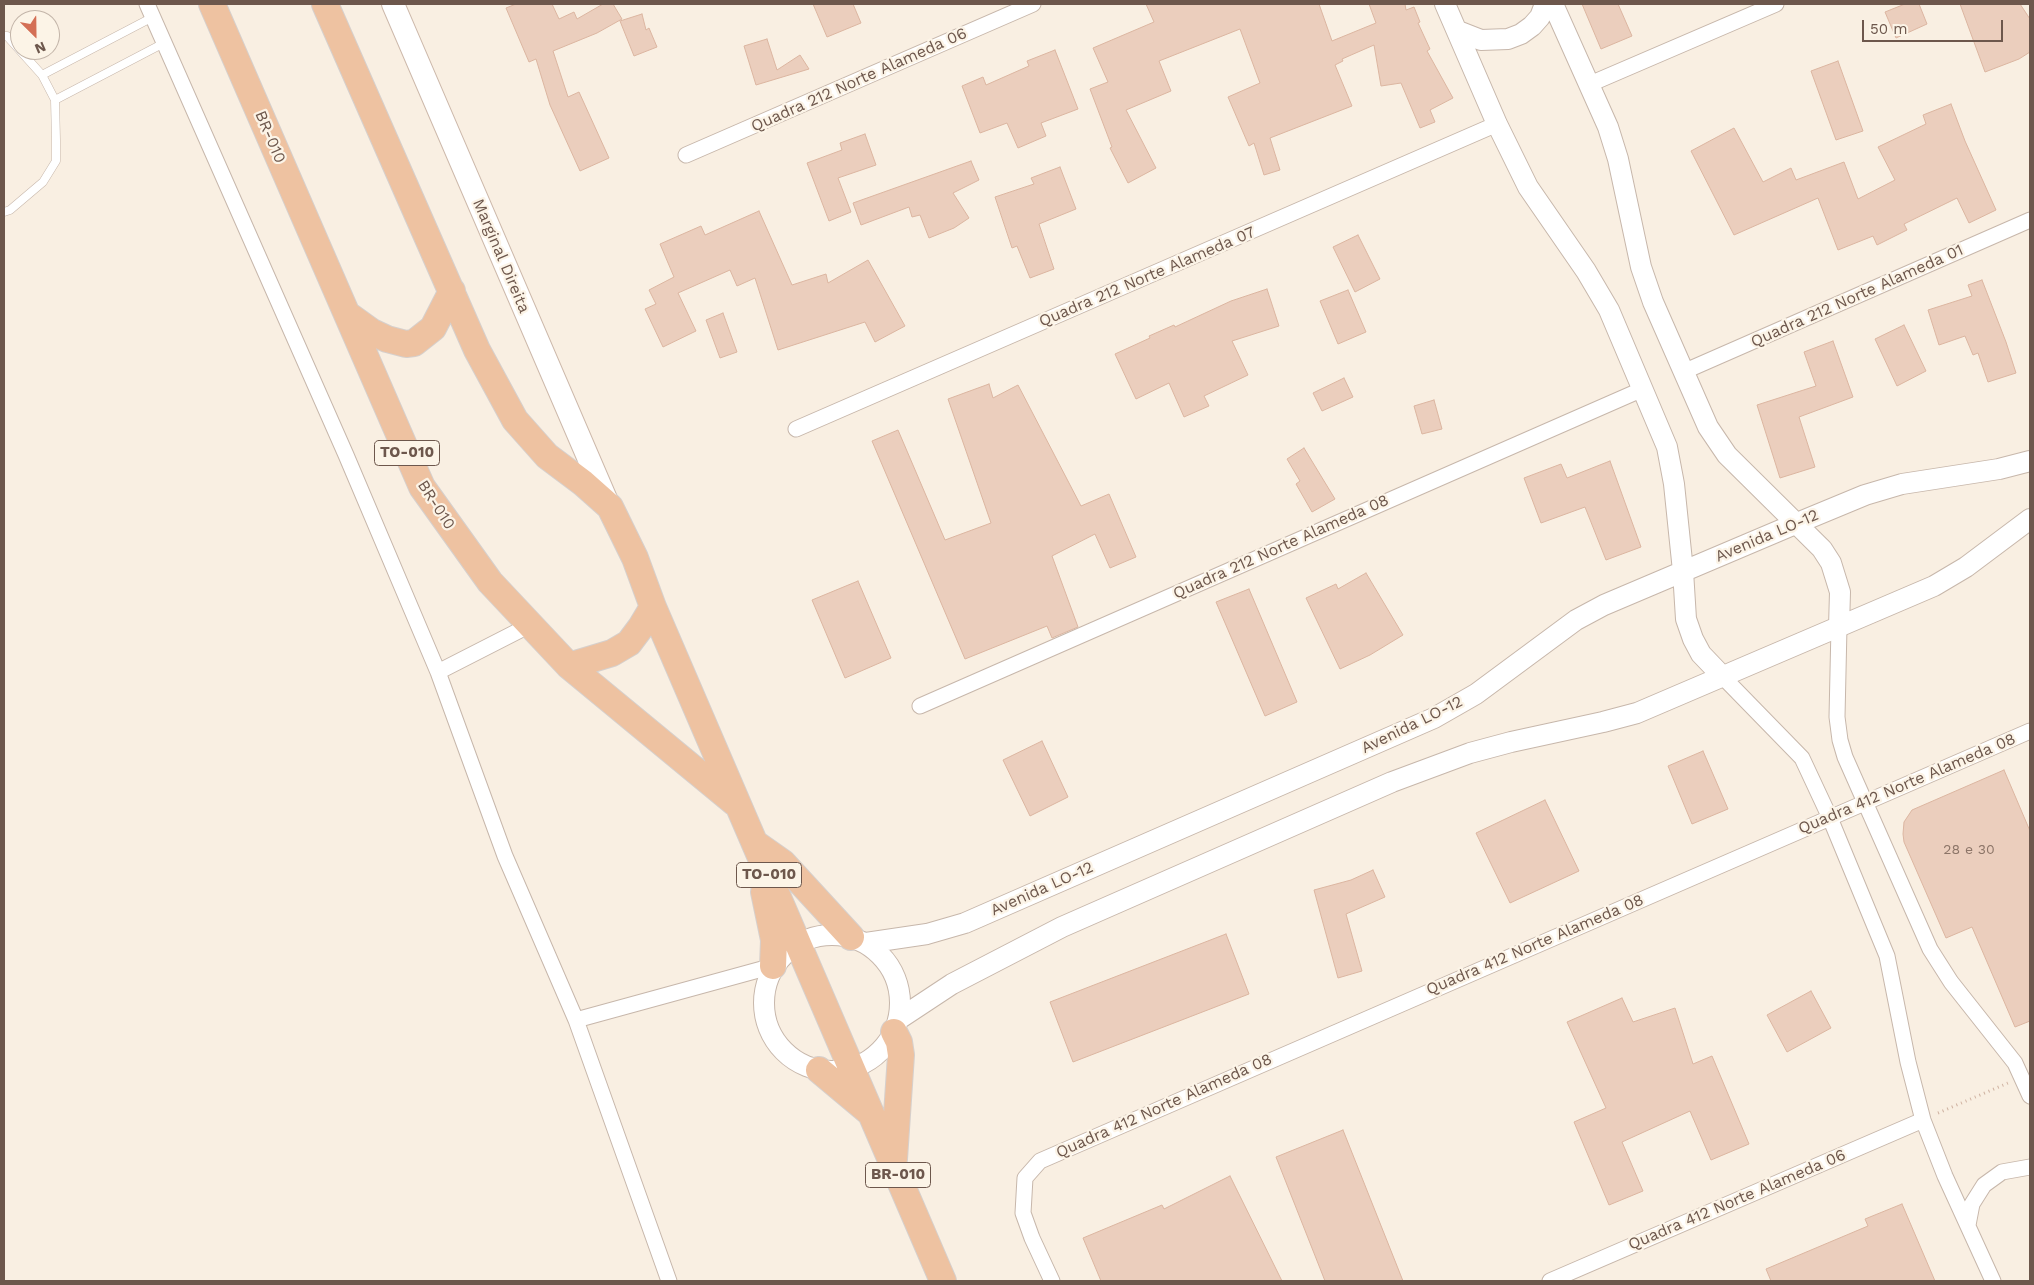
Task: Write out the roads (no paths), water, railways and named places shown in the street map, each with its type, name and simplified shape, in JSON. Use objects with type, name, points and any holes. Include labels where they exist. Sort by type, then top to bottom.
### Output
[{"type":"highway","name":"BR-010","points":[[212,4],[422,487],[490,582],[569,666],[739,807]]},
{"type":"highway","name":"TO-010","points":[[325,4],[452,291],[476,350],[515,420],[547,456],[583,482],[610,508],[635,558],[653,607],[852,1068]]},
{"type":"highway","points":[[347,314],[372,332],[387,339],[406,344],[414,343],[432,328],[452,291]]},
{"type":"highway","points":[[569,666],[612,653],[629,642],[653,607]]},
{"type":"highway","points":[[759,852],[783,863],[859,940]]},
{"type":"highway","points":[[759,852],[762,881],[774,940],[773,966]]},
{"type":"highway","points":[[894,1165],[901,1055],[897,1025]]},
{"type":"highway","name":"BR-010","points":[[852,1068],[943,1281]]},
{"type":"highway","points":[[819,1070],[872,1114]]},
{"type":"main road","name":"Marginal Direita","points":[[393,4],[610,508]]},
{"type":"street","name":"Quadra 212 Norte Alameda 06","points":[[686,155],[1033,4]]},
{"type":"street","points":[[1445,4],[1497,124],[1528,187],[1586,271],[1609,310],[1667,447],[1684,571],[1686,619],[1693,639],[1701,654],[1802,758],[1830,818],[1887,956],[1908,1062],[1923,1120],[1945,1176],[1993,1281]]},
{"type":"street","points":[[1458,31],[1481,40],[1508,39],[1521,34],[1532,26],[1540,17],[1545,4]]},
{"type":"street","points":[[1553,4],[1608,127],[1618,159],[1641,267],[1653,302],[1708,427],[1727,456],[1795,524],[1818,544],[1831,563],[1840,592],[1837,716],[1840,740],[1845,757],[1930,949],[1951,982],[2026,1075],[2030,1096]]},
{"type":"street","points":[[1590,84],[1776,4]]},
{"type":"street","points":[[150,11],[346,454],[438,672],[505,856],[576,1020],[669,1281]]},
{"type":"street","name":"Quadra 212 Norte Alameda 07","points":[[796,429],[1497,124]]},
{"type":"street","name":"Quadra 212 Norte Alameda 01","points":[[1683,372],[2030,220]]},
{"type":"street","name":"Quadra 212 Norte Alameda 08","points":[[920,706],[1642,389]]},
{"type":"street","name":"Avenida LO-12","points":[[799,944],[816,937],[834,934],[859,940],[927,934],[964,923],[1434,718],[1476,694],[1576,620],[1604,604],[1865,495],[1902,484],[1999,469],[2030,461]]},
{"type":"street","points":[[897,1025],[952,984],[1062,927],[1392,782],[1470,753],[1637,713],[1723,677],[1945,580],[1986,553],[2030,520]]},
{"type":"street","points":[[438,672],[530,624]]},
{"type":"street","name":"Quadra 412 Norte Alameda 08","points":[[1052,1281],[1023,1213],[1025,1178],[1040,1161],[2030,731]]},
{"type":"street","points":[[773,966],[764,997],[766,1019],[774,1039],[789,1056],[803,1065],[819,1070],[836,1071],[852,1068],[869,1060],[884,1048],[897,1025],[901,997],[895,975],[883,957],[859,940]]},
{"type":"street","points":[[576,1020],[773,966],[799,944]]},
{"type":"street","name":"Quadra 412 Norte Alameda 06","points":[[1550,1281],[1923,1120]]},
{"type":"street","points":[[1968,1225],[1974,1198],[1984,1185],[2002,1172],[2030,1167]]},
{"type":"lane","points":[[42,74],[150,11]]},
{"type":"lane","points":[[4,36],[7,36],[42,74],[55,100],[56,161],[43,182],[10,210],[4,212]]},
{"type":"lane","points":[[55,100],[164,43]]}]
